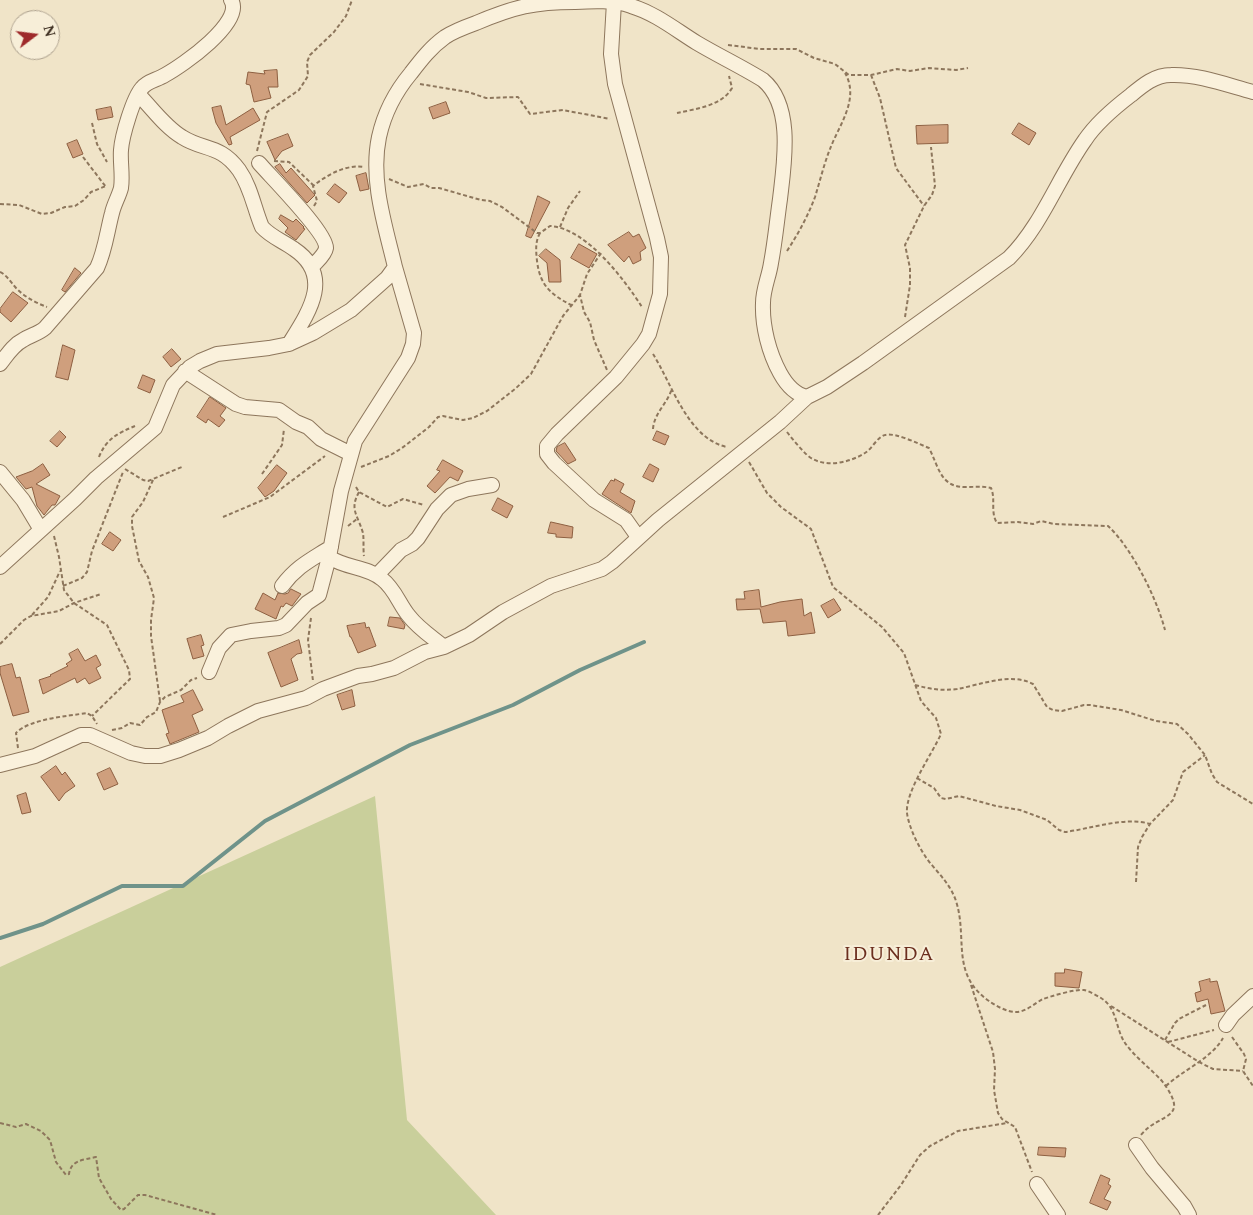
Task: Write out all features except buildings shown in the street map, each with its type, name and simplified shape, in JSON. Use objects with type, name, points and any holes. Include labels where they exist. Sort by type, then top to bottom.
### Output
[{"type":"street","points":[[0,364],[22,340],[39,333],[97,268],[102,258],[112,214],[121,188],[122,140],[138,94],[144,86],[170,72],[219,34],[232,17],[234,4],[231,0]]},
{"type":"street","points":[[209,672],[219,648],[231,635],[279,628],[286,625],[299,610],[319,595],[330,552],[341,491],[358,434],[408,358],[414,344],[414,333],[395,267],[376,171],[379,136],[385,116],[405,79],[429,51],[457,31],[506,10],[527,5],[548,2],[635,3],[647,12],[722,51],[770,86],[780,107],[786,156],[771,264],[764,289],[764,322],[774,362],[782,376],[792,391],[807,397]]},
{"type":"street","points":[[614,2],[611,54],[613,70],[625,123],[661,257],[660,294],[653,324],[644,342],[611,382],[557,434],[547,446],[547,454],[554,463],[594,500],[626,520],[638,537]]},
{"type":"street","points":[[0,765],[20,761],[47,751],[81,735],[90,735],[131,753],[145,756],[160,756],[179,750],[208,738],[258,711],[293,702],[358,676],[394,668],[425,652],[444,647],[551,586],[602,569],[638,537],[780,422],[807,397],[827,387],[902,335],[996,267],[1020,247],[1085,139],[1113,109],[1143,85],[1154,78],[1172,75],[1198,78],[1253,92]]},
{"type":"street","points":[[138,94],[181,136],[190,142],[219,152],[230,159],[245,179],[262,227],[299,253],[312,267],[316,286],[311,305],[290,344]]},
{"type":"street","points":[[259,163],[308,216],[325,244],[324,252],[312,267]]},
{"type":"street","points":[[0,567],[96,478],[155,428],[173,385],[184,371],[200,361],[218,354],[290,344],[334,322],[351,310],[387,278],[395,267]]},
{"type":"street","points":[[184,371],[236,404],[245,407],[279,410],[296,422],[308,427],[321,439],[351,454]]},
{"type":"street","points":[[0,472],[45,526]]},
{"type":"street","points":[[372,573],[401,550],[412,544],[437,510],[451,495],[492,484]]},
{"type":"street","points":[[330,552],[339,564],[372,573],[391,588],[415,623],[444,647]]},
{"type":"street","points":[[282,586],[291,574],[301,566],[330,552]]},
{"type":"street","points":[[1226,1027],[1233,1015],[1253,996]]},
{"type":"street","points":[[1136,1145],[1189,1215]]},
{"type":"street","points":[[1037,1184],[1058,1215]]},
{"type":"path","points":[[308,216],[317,201],[313,186],[289,162],[278,161],[254,164],[267,112],[299,90],[308,76],[307,62],[310,55],[334,32],[346,16],[352,0]]},
{"type":"path","points":[[677,112],[713,103],[729,93],[732,88],[722,51],[796,49],[814,58],[835,64],[849,75],[871,75],[897,69],[910,71],[928,68],[956,70],[968,68]]},
{"type":"path","points":[[782,258],[808,214],[830,148],[841,129],[851,93],[851,86],[845,73]]},
{"type":"path","points":[[871,75],[880,98],[896,168],[924,206]]},
{"type":"path","points":[[405,79],[424,85],[468,92],[486,98],[518,97],[530,114],[563,110],[601,116],[625,123]]},
{"type":"path","points":[[92,123],[97,144],[108,163]]},
{"type":"path","points":[[902,335],[910,285],[910,268],[904,245],[924,206],[932,195],[935,186],[931,147]]},
{"type":"path","points":[[83,157],[117,197]]},
{"type":"path","points":[[313,186],[327,177],[350,167],[360,166],[376,171],[408,187],[424,184],[430,188],[439,188],[490,201],[502,207],[540,234]]},
{"type":"path","points":[[0,204],[19,205],[42,214],[51,213],[65,207],[75,206],[91,192],[106,186]]},
{"type":"path","points":[[560,227],[568,208],[580,190]]},
{"type":"path","points":[[571,304],[557,297],[547,288],[538,272],[536,246],[540,234],[550,226],[560,227],[601,253],[639,302],[653,324]]},
{"type":"path","points":[[601,253],[584,280],[580,295],[584,312],[590,322],[594,340],[611,382]]},
{"type":"path","points":[[0,272],[5,274],[18,290],[28,298],[59,311]]},
{"type":"path","points":[[360,468],[396,452],[418,436],[438,417],[443,416],[463,420],[473,418],[488,411],[531,374],[554,335],[558,324],[571,304],[580,295]]},
{"type":"path","points":[[644,342],[672,388],[682,409],[693,424],[720,445],[742,452],[767,493],[781,507],[811,529],[833,587],[882,626],[895,640],[904,653],[921,702],[936,718],[941,734],[917,778],[907,804],[907,814],[922,851],[946,881],[956,901],[960,917],[960,945],[966,973],[993,1052],[998,1113],[1007,1123],[1015,1127],[1037,1184]]},
{"type":"path","points":[[653,429],[656,416],[670,397],[672,388]]},
{"type":"path","points":[[262,474],[282,446],[284,428],[279,410]]},
{"type":"path","points":[[780,422],[808,456],[822,463],[840,462],[854,458],[866,452],[886,434],[929,448],[935,465],[952,485],[965,488],[991,488],[993,492],[993,513],[997,523],[1018,522],[1033,524],[1041,521],[1054,524],[1108,526],[1130,554],[1142,574],[1166,630]]},
{"type":"path","points":[[98,461],[105,444],[114,436],[135,426]]},
{"type":"path","points":[[63,586],[82,578],[86,572],[113,494],[134,446]]},
{"type":"path","points":[[223,518],[270,497],[336,447]]},
{"type":"path","points":[[125,468],[143,480],[153,480],[182,466]]},
{"type":"path","points":[[153,480],[132,517],[132,526],[139,561],[148,577],[154,598],[151,636],[160,702]]},
{"type":"path","points":[[355,485],[359,492],[387,507],[403,499],[419,502],[437,510]]},
{"type":"path","points":[[359,492],[355,499],[354,507],[363,534],[372,573]]},
{"type":"path","points":[[45,526],[61,569],[64,590],[74,603],[107,625],[129,670],[130,679],[92,716]]},
{"type":"path","points":[[31,616],[48,596],[61,569]]},
{"type":"path","points":[[0,644],[24,620],[31,616],[59,611],[74,603],[101,594]]},
{"type":"path","points":[[315,693],[308,640],[311,619],[319,595]]},
{"type":"path","points":[[108,730],[122,728],[130,723],[140,725],[147,716],[156,712],[160,702],[165,698],[181,690],[191,680],[209,672]]},
{"type":"path","points":[[915,685],[931,690],[944,690],[1008,680],[1028,681],[1033,684],[1047,707],[1053,710],[1062,711],[1090,705],[1136,713],[1156,721],[1177,724],[1205,755],[1217,782],[1253,804]]},
{"type":"path","points":[[20,761],[16,733],[21,728],[75,715],[87,714],[92,716],[102,728]]},
{"type":"path","points":[[1136,882],[1138,847],[1150,824],[1173,800],[1183,772],[1205,755]]},
{"type":"path","points":[[917,778],[934,788],[941,798],[946,799],[959,796],[1020,810],[1047,820],[1059,830],[1065,832],[1127,822],[1150,824]]},
{"type":"path","points":[[970,983],[989,1001],[1014,1012],[1021,1012],[1044,999],[1079,990],[1102,998],[1114,1011],[1125,1043],[1166,1086],[1174,1105],[1174,1112],[1147,1128],[1136,1145]]},
{"type":"path","points":[[1109,1005],[1213,1069],[1243,1071]]},
{"type":"path","points":[[1164,1040],[1175,1023],[1206,1005]]},
{"type":"path","points":[[1166,1086],[1220,1044],[1226,1027]]},
{"type":"path","points":[[1168,1042],[1226,1027]]},
{"type":"path","points":[[1226,1027],[1244,1054],[1246,1059],[1243,1071],[1253,1086]]},
{"type":"path","points":[[0,1123],[16,1127],[26,1124],[41,1131],[50,1140],[56,1162],[66,1175],[69,1174],[69,1168],[72,1164],[96,1157],[99,1178],[111,1199],[121,1210],[138,1195],[145,1195],[217,1215]]},
{"type":"path","points":[[878,1215],[901,1185],[920,1155],[930,1146],[958,1131],[1007,1123]]},
{"type":"green space","points":[[375,796],[407,1120],[496,1215],[0,1215],[0,967]]},
{"type":"waterway","points":[[0,938],[43,924],[122,886],[183,886],[265,821],[410,745],[513,705],[580,670],[644,642]]},
{"type":"district","name":"IDUNDA","points":[[889,956]]}]
